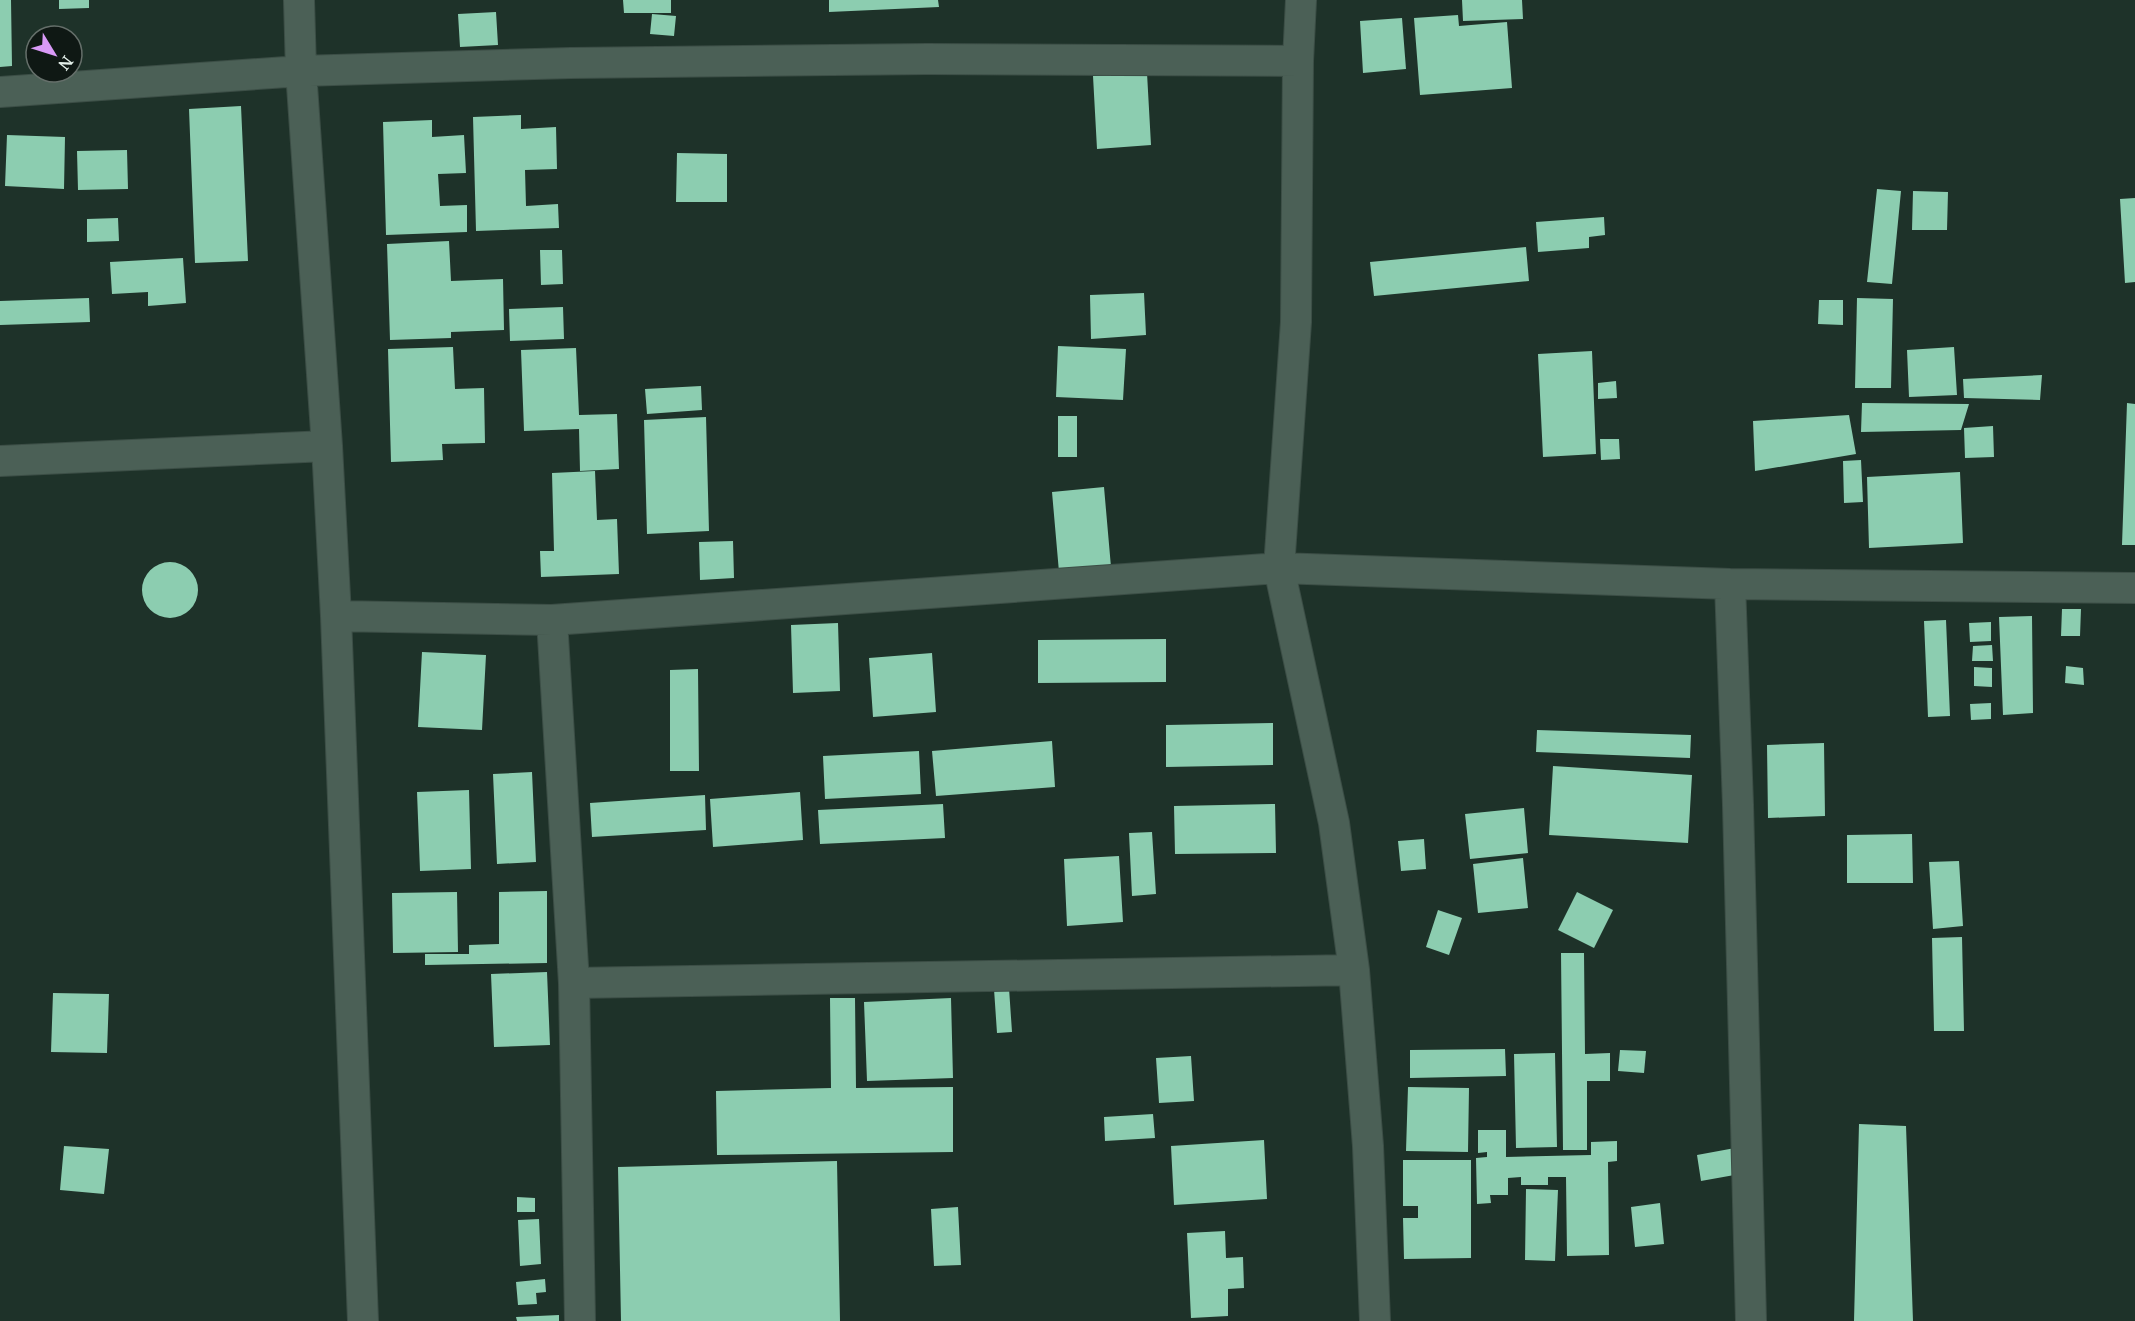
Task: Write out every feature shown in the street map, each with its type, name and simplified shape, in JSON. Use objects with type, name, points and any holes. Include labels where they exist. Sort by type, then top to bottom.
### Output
[{"type":"street","points":[[299,0],[301,71],[327,446],[336,616],[363,1321]]},
{"type":"street","points":[[1301,0],[1298,61],[1296,322],[1279,568],[1334,824],[1354,970],[1368,1146],[1375,1321]]},
{"type":"street","points":[[0,92],[301,71],[607,62],[927,59],[1298,61]]},
{"type":"street","points":[[0,461],[327,446]]},
{"type":"street","points":[[336,616],[552,620],[1279,568],[1730,585],[2135,588]]},
{"type":"street","points":[[1730,585],[1751,1321]]},
{"type":"street","points":[[552,620],[574,983],[580,1321]]},
{"type":"street","points":[[574,983],[1354,970]]},
{"type":"building","points":[[0,0],[11,0],[12,66],[0,67]]},
{"type":"building","points":[[59,0],[89,0],[89,8],[59,9]]},
{"type":"building","points":[[623,0],[671,0],[671,13],[624,13]]},
{"type":"building","points":[[829,0],[938,0],[939,7],[829,12]]},
{"type":"building","points":[[1462,0],[1522,0],[1523,19],[1463,21]]},
{"type":"building","points":[[496,12],[498,45],[460,47],[458,14]]},
{"type":"building","points":[[652,14],[676,16],[674,36],[650,34]]},
{"type":"building","points":[[1458,15],[1459,26],[1507,22],[1512,88],[1420,95],[1414,18]]},
{"type":"building","points":[[1402,18],[1406,69],[1363,73],[1360,21]]},
{"type":"building","points":[[1147,73],[1151,145],[1097,149],[1093,76]]},
{"type":"building","points":[[241,106],[248,261],[195,263],[189,109]]},
{"type":"building","points":[[521,115],[521,129],[556,127],[557,169],[525,170],[526,206],[558,204],[559,228],[476,231],[473,117]]},
{"type":"building","points":[[432,120],[432,137],[464,135],[466,173],[438,174],[440,206],[467,205],[467,232],[386,235],[383,122]]},
{"type":"building","points":[[7,135],[65,137],[64,189],[5,186]]},
{"type":"building","points":[[127,150],[128,189],[78,190],[77,151]]},
{"type":"building","points":[[677,153],[727,154],[727,202],[676,202]]},
{"type":"building","points":[[1877,189],[1901,191],[1892,284],[1867,282]]},
{"type":"building","points":[[1913,191],[1948,192],[1947,230],[1912,230]]},
{"type":"building","points":[[2135,198],[2135,282],[2125,283],[2120,199]]},
{"type":"building","points":[[1604,217],[1605,235],[1589,237],[1589,248],[1538,252],[1536,222]]},
{"type":"building","points":[[118,218],[119,241],[87,242],[87,219]]},
{"type":"building","points":[[449,241],[451,281],[503,279],[504,330],[451,332],[451,338],[390,340],[387,244]]},
{"type":"building","points":[[1526,247],[1529,281],[1374,296],[1370,262]]},
{"type":"building","points":[[540,250],[562,250],[563,284],[541,285]]},
{"type":"building","points":[[183,258],[186,303],[148,306],[148,292],[112,294],[110,262]]},
{"type":"building","points":[[1144,293],[1146,335],[1091,339],[1090,295]]},
{"type":"building","points":[[89,298],[90,322],[0,325],[0,301]]},
{"type":"building","points":[[1857,298],[1893,299],[1891,388],[1855,388]]},
{"type":"building","points":[[1819,300],[1843,300],[1843,325],[1818,324]]},
{"type":"building","points":[[563,307],[564,339],[510,341],[509,309]]},
{"type":"building","points":[[1058,346],[1126,349],[1123,400],[1056,397]]},
{"type":"building","points":[[453,347],[455,389],[484,388],[485,443],[442,444],[443,460],[391,462],[388,349]]},
{"type":"building","points":[[1954,347],[1957,395],[1909,397],[1907,350]]},
{"type":"building","points":[[576,348],[579,415],[617,414],[619,469],[580,471],[579,429],[524,431],[521,350]]},
{"type":"building","points":[[1592,351],[1596,454],[1543,457],[1538,354]]},
{"type":"building","points":[[2042,375],[2040,400],[1964,398],[1963,379]]},
{"type":"building","points":[[1616,381],[1617,398],[1598,399],[1598,383]]},
{"type":"building","points":[[701,386],[702,410],[647,414],[645,389]]},
{"type":"building","points":[[1862,403],[1969,404],[1961,430],[1861,432]]},
{"type":"building","points":[[2127,403],[2135,404],[2135,545],[2122,545]]},
{"type":"building","points":[[1849,415],[1856,454],[1755,471],[1753,421]]},
{"type":"building","points":[[1058,416],[1077,416],[1077,457],[1058,457]]},
{"type":"building","points":[[706,417],[709,531],[647,534],[644,420]]},
{"type":"building","points":[[1993,426],[1994,457],[1965,458],[1964,428]]},
{"type":"building","points":[[1600,439],[1619,439],[1620,459],[1601,460]]},
{"type":"building","points":[[1861,460],[1863,502],[1844,503],[1843,461]]},
{"type":"building","points":[[595,471],[597,520],[617,519],[619,574],[541,577],[540,551],[554,551],[552,473]]},
{"type":"building","points":[[1960,472],[1963,543],[1869,548],[1867,477]]},
{"type":"building","points":[[1104,487],[1111,567],[1059,572],[1052,492]]},
{"type":"building","points":[[733,541],[734,578],[700,580],[699,542]]},
{"type":"building","points":[[170,562],[181,564],[190,570],[196,579],[198,590],[196,601],[190,610],[181,616],[170,618],[159,616],[150,610],[144,601],[142,590],[144,579],[150,570],[159,564]]},
{"type":"building","points":[[2062,609],[2081,609],[2080,636],[2061,636]]},
{"type":"building","points":[[2032,616],[2033,713],[2003,715],[1999,617]]},
{"type":"building","points":[[1946,620],[1950,716],[1928,717],[1924,621]]},
{"type":"building","points":[[1991,622],[1991,641],[1970,642],[1969,623]]},
{"type":"building","points":[[838,623],[840,691],[793,693],[791,625]]},
{"type":"building","points":[[1166,639],[1166,682],[1038,683],[1038,640]]},
{"type":"building","points":[[1992,645],[1993,661],[1972,661],[1973,646]]},
{"type":"building","points":[[422,652],[486,655],[482,730],[418,727]]},
{"type":"building","points":[[932,653],[936,712],[873,717],[869,658]]},
{"type":"building","points":[[2066,666],[2083,668],[2084,685],[2065,683]]},
{"type":"building","points":[[1974,667],[1992,668],[1992,687],[1974,686]]},
{"type":"building","points":[[698,669],[699,771],[670,771],[670,670]]},
{"type":"building","points":[[1991,703],[1991,719],[1971,720],[1970,704]]},
{"type":"building","points":[[1273,723],[1273,765],[1166,767],[1166,725]]},
{"type":"building","points":[[1537,730],[1691,735],[1690,758],[1536,752]]},
{"type":"building","points":[[1052,741],[1055,787],[936,796],[932,751]]},
{"type":"building","points":[[1824,743],[1825,816],[1768,818],[1767,745]]},
{"type":"building","points":[[919,751],[921,794],[825,799],[823,756]]},
{"type":"building","points":[[1553,766],[1692,775],[1688,843],[1549,835]]},
{"type":"building","points":[[532,772],[536,862],[497,864],[493,774]]},
{"type":"building","points":[[469,790],[471,869],[420,871],[417,792]]},
{"type":"building","points":[[800,792],[803,840],[713,847],[710,799]]},
{"type":"building","points":[[705,795],[706,830],[592,837],[590,803]]},
{"type":"building","points":[[943,804],[945,838],[820,844],[818,810]]},
{"type":"building","points":[[1275,804],[1276,853],[1175,854],[1174,806]]},
{"type":"building","points":[[1524,808],[1528,853],[1470,859],[1465,814]]},
{"type":"building","points":[[1152,832],[1156,894],[1132,896],[1129,833]]},
{"type":"building","points":[[1912,834],[1913,883],[1847,883],[1847,835]]},
{"type":"building","points":[[1424,839],[1426,869],[1401,871],[1398,841]]},
{"type":"building","points":[[1119,856],[1123,922],[1067,926],[1064,859]]},
{"type":"building","points":[[1523,858],[1528,908],[1478,913],[1473,864]]},
{"type":"building","points":[[1959,861],[1963,926],[1933,929],[1929,862]]},
{"type":"building","points":[[547,891],[547,963],[425,965],[425,954],[469,954],[469,945],[499,944],[499,892]]},
{"type":"building","points":[[457,892],[458,952],[393,953],[392,893]]},
{"type":"building","points":[[1577,892],[1613,910],[1594,948],[1558,930]]},
{"type":"building","points":[[1438,910],[1462,918],[1449,955],[1426,947]]},
{"type":"building","points":[[1962,937],[1964,1031],[1934,1031],[1932,938]]},
{"type":"building","points":[[1561,953],[1584,953],[1585,1054],[1610,1053],[1610,1081],[1587,1081],[1587,1150],[1563,1150]]},
{"type":"building","points":[[547,972],[550,1045],[494,1047],[491,974]]},
{"type":"building","points":[[1009,988],[1012,1032],[997,1033],[994,989]]},
{"type":"building","points":[[53,993],[109,994],[107,1053],[51,1052]]},
{"type":"building","points":[[830,998],[855,998],[856,1088],[953,1087],[953,1152],[717,1155],[716,1091],[831,1088]]},
{"type":"building","points":[[951,998],[953,1078],[867,1081],[864,1002]]},
{"type":"building","points":[[1505,1049],[1506,1076],[1410,1078],[1410,1050]]},
{"type":"building","points":[[1620,1050],[1646,1051],[1644,1073],[1618,1071]]},
{"type":"building","points":[[1555,1053],[1557,1147],[1516,1148],[1514,1054]]},
{"type":"building","points":[[1191,1056],[1194,1101],[1159,1103],[1156,1058]]},
{"type":"building","points":[[1408,1087],[1469,1088],[1468,1152],[1406,1151]]},
{"type":"building","points":[[1153,1114],[1155,1138],[1105,1141],[1104,1117]]},
{"type":"building","points":[[1859,1124],[1906,1126],[1913,1321],[1854,1321]]},
{"type":"building","points":[[1478,1130],[1506,1130],[1506,1157],[1591,1155],[1591,1142],[1617,1141],[1617,1161],[1608,1162],[1609,1255],[1567,1256],[1566,1177],[1548,1177],[1548,1185],[1521,1185],[1521,1177],[1508,1178],[1508,1195],[1490,1195],[1491,1203],[1477,1204],[1476,1158],[1487,1157],[1487,1152],[1478,1153]]},
{"type":"building","points":[[1264,1140],[1267,1199],[1174,1205],[1171,1146]]},
{"type":"building","points":[[64,1146],[109,1149],[104,1194],[60,1190]]},
{"type":"building","points":[[1735,1148],[1740,1174],[1701,1181],[1697,1155]]},
{"type":"building","points":[[1403,1160],[1471,1160],[1471,1258],[1404,1259],[1403,1218],[1418,1218],[1418,1206],[1403,1206]]},
{"type":"building","points":[[837,1161],[840,1321],[621,1321],[618,1167]]},
{"type":"building","points":[[1526,1189],[1558,1190],[1555,1261],[1525,1260]]},
{"type":"building","points":[[517,1197],[535,1198],[535,1212],[517,1212]]},
{"type":"building","points":[[1660,1203],[1664,1244],[1635,1247],[1631,1207]]},
{"type":"building","points":[[958,1207],[961,1265],[934,1266],[931,1209]]},
{"type":"building","points":[[539,1219],[541,1264],[520,1266],[518,1220]]},
{"type":"building","points":[[1225,1231],[1226,1258],[1243,1257],[1244,1288],[1228,1289],[1228,1316],[1191,1318],[1187,1233]]},
{"type":"building","points":[[545,1279],[546,1292],[536,1293],[537,1304],[518,1305],[516,1282]]},
{"type":"building","points":[[559,1315],[559,1321],[517,1321],[516,1317]]}]
